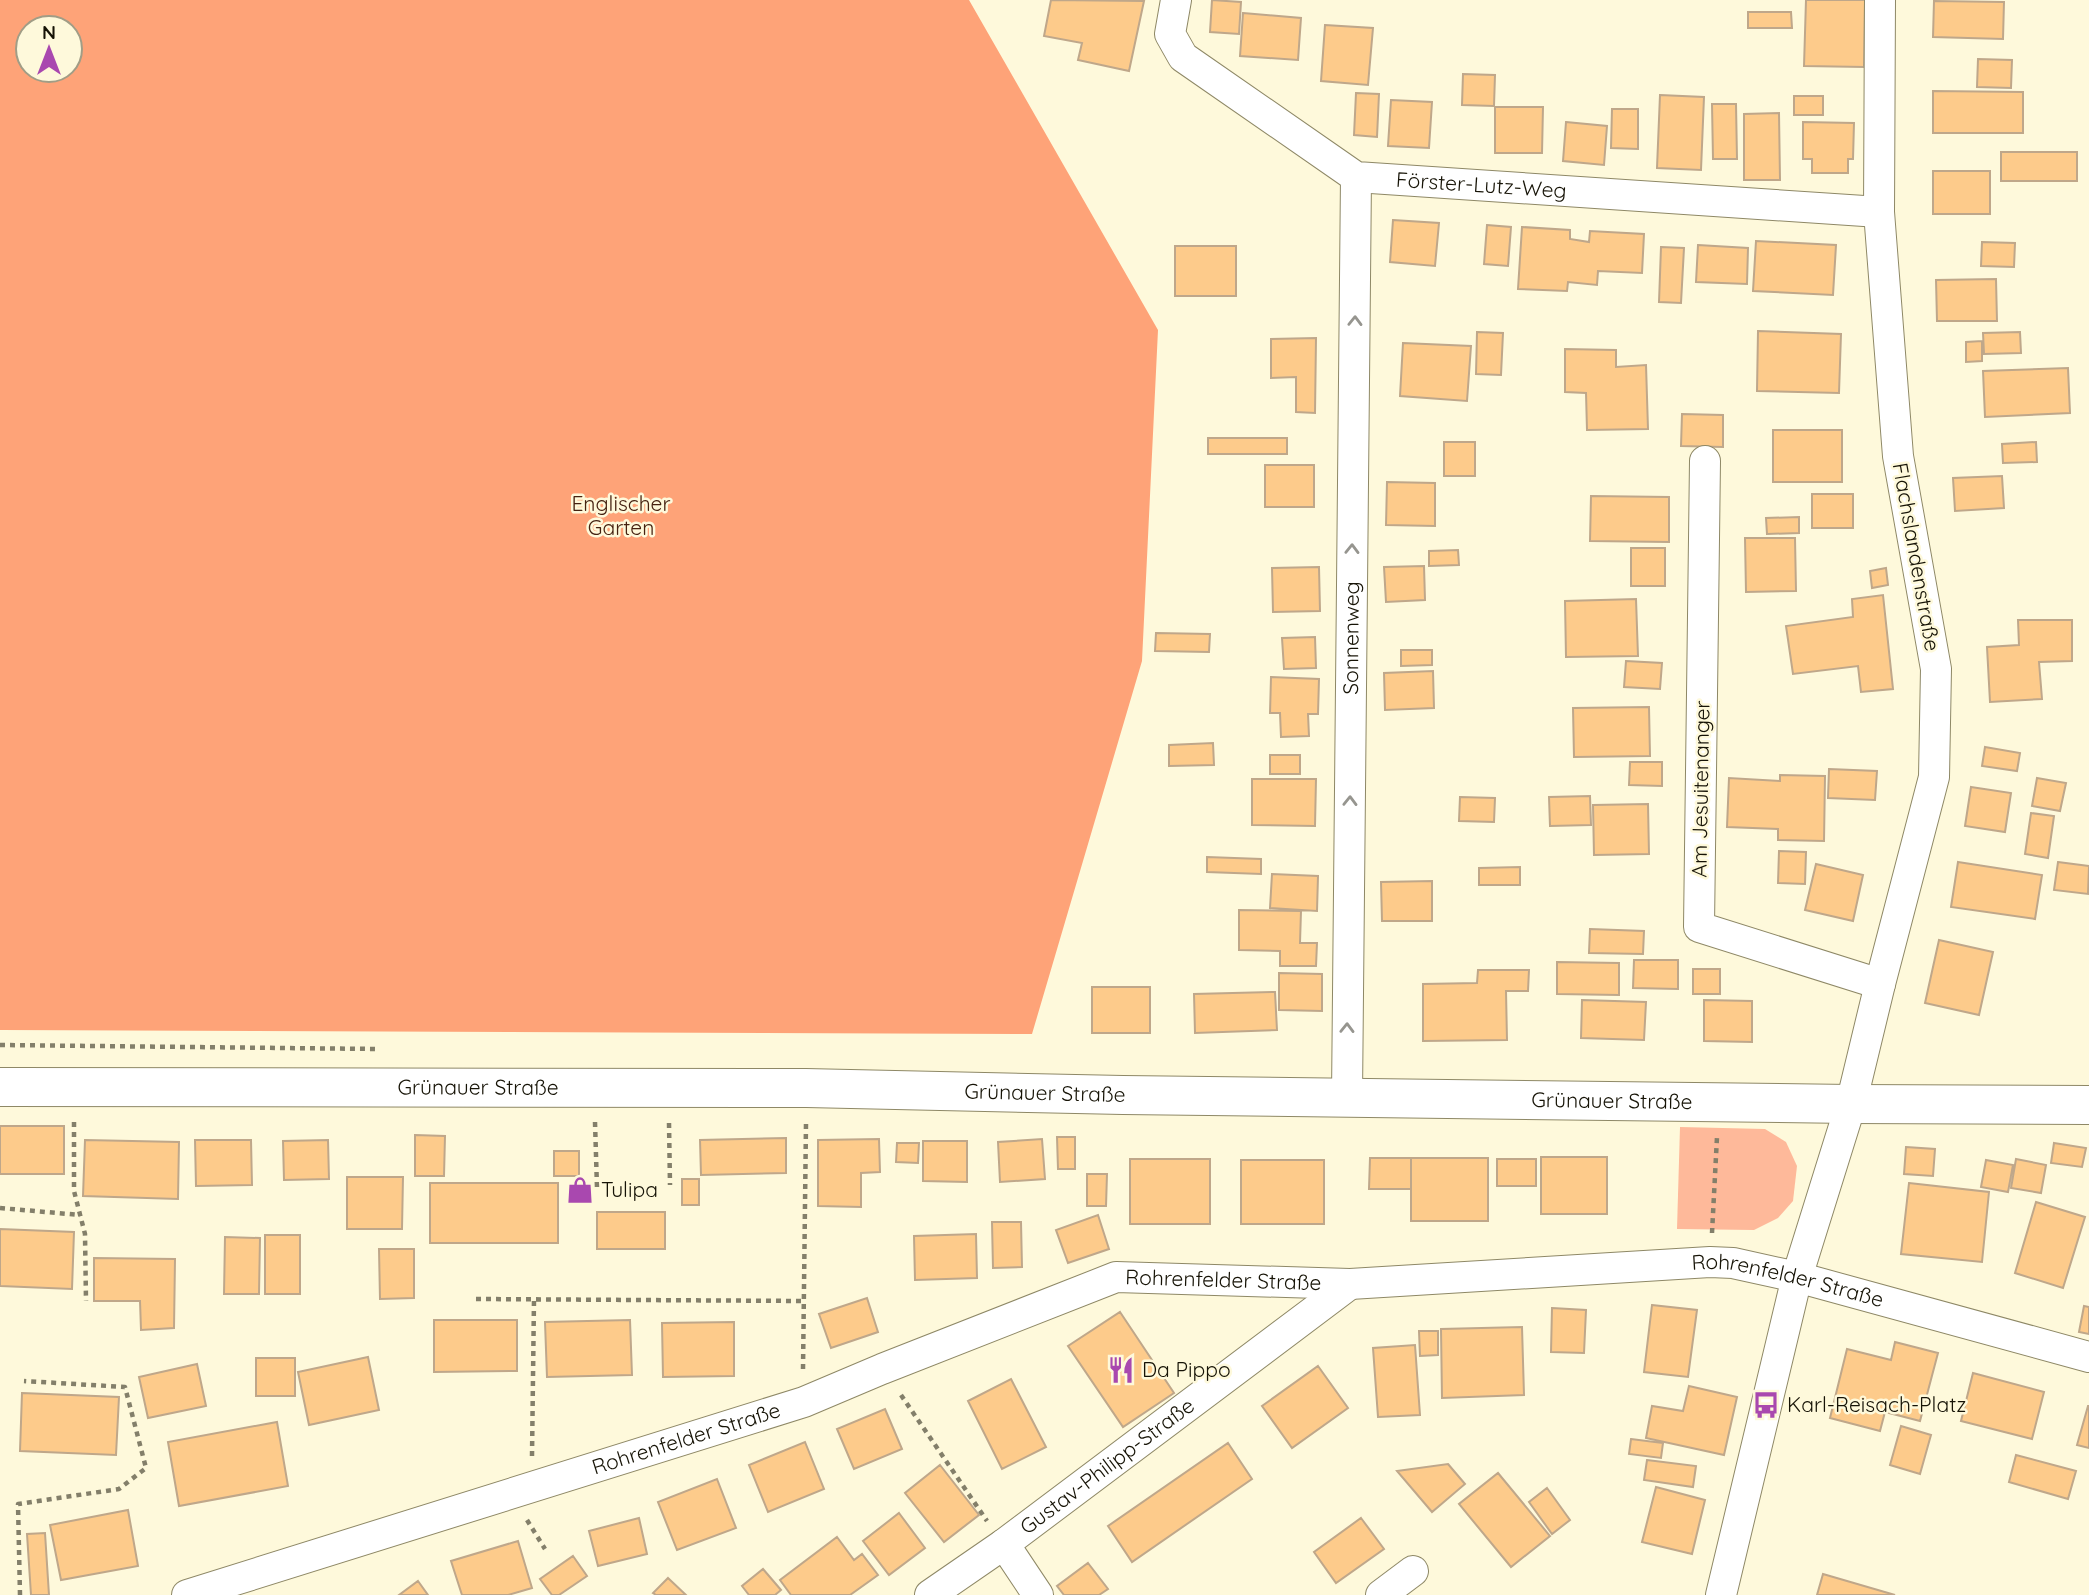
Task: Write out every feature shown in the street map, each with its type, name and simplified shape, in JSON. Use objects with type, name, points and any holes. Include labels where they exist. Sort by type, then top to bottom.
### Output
[{"type":"street","points":[[1176,0],[1170,34],[1184,57],[1356,177]]},
{"type":"street","name":"Flachslandenstraße","points":[[1851,1104],[1934,777],[1936,669],[1898,456],[1879,212],[1880,0]]},
{"type":"street","name":"Förster-Lutz-Weg","points":[[1356,177],[1879,212]]},
{"type":"street","name":"Sonnenweg","points":[[1347,1096],[1356,177]]},
{"type":"street","name":"Am Jesuitenanger","points":[[1705,461],[1699,928],[1880,984]]},
{"type":"street","name":"Grünauer Straße","points":[[0,1087],[806,1088],[1851,1104],[2089,1105]]},
{"type":"street","points":[[1721,1595],[1797,1277],[1851,1104]]},
{"type":"street","name":"Rohrenfelder Straße","points":[[187,1595],[804,1402],[1116,1277],[1350,1284],[1710,1262],[1797,1277],[2089,1357]]},
{"type":"street","name":"Gustav-Philipp-Straße","points":[[930,1595],[1004,1544],[1350,1284]]},
{"type":"street","points":[[1004,1544],[1038,1595]]},
{"type":"street","points":[[1381,1595],[1413,1571]]},
{"type":"path","points":[[74,1087],[74,1191],[85,1234],[86,1301]]},
{"type":"path","points":[[594,1088],[597,1188]]},
{"type":"path","points":[[668,1088],[670,1185]]},
{"type":"path","points":[[804,1402],[806,1088]]},
{"type":"path","points":[[1710,1262],[1719,1101]]},
{"type":"path","points":[[0,1208],[80,1215]]},
{"type":"path","points":[[477,1299],[803,1301]]},
{"type":"path","points":[[531,1488],[534,1299]]},
{"type":"path","points":[[882,1369],[1004,1544]]},
{"type":"path","points":[[20,1595],[18,1504],[119,1489],[146,1468],[125,1387],[24,1381]]},
{"type":"shaded area","points":[[1680,1127],[1765,1129],[1786,1142],[1797,1166],[1793,1201],[1778,1218],[1754,1230],[1677,1229]]},
{"type":"green space","name":"Englischer Garten","points":[[0,0],[969,0],[1158,330],[1142,661],[1032,1034],[0,1030]]},
{"type":"building","points":[[1051,0],[1144,1],[1129,71],[1078,60],[1082,43],[1044,36]]},
{"type":"building","points":[[1212,0],[1241,2],[1239,34],[1210,32]]},
{"type":"building","points":[[1806,0],[1865,0],[1864,67],[1804,66]]},
{"type":"building","points":[[1934,1],[2004,2],[2003,39],[1933,37]]},
{"type":"building","points":[[1748,12],[1791,12],[1792,28],[1748,28]]},
{"type":"building","points":[[1243,13],[1301,18],[1298,60],[1240,56]]},
{"type":"building","points":[[1325,25],[1373,28],[1368,85],[1321,81]]},
{"type":"building","points":[[1978,59],[2012,60],[2011,88],[1977,87]]},
{"type":"building","points":[[1463,74],[1495,75],[1494,106],[1462,105]]},
{"type":"building","points":[[1933,91],[2023,92],[2023,133],[1933,133]]},
{"type":"building","points":[[1356,93],[1379,94],[1377,137],[1354,135]]},
{"type":"building","points":[[1660,95],[1704,97],[1701,170],[1657,168]]},
{"type":"building","points":[[1794,96],[1823,96],[1823,115],[1794,115]]},
{"type":"building","points":[[1391,100],[1432,102],[1429,148],[1388,146]]},
{"type":"building","points":[[1712,104],[1736,104],[1737,159],[1713,159]]},
{"type":"building","points":[[1495,107],[1543,107],[1542,153],[1495,153]]},
{"type":"building","points":[[1612,109],[1638,109],[1638,149],[1611,148]]},
{"type":"building","points":[[1779,113],[1780,180],[1744,180],[1744,114]]},
{"type":"building","points":[[1566,122],[1607,126],[1604,165],[1563,161]]},
{"type":"building","points":[[1803,122],[1854,123],[1853,159],[1848,159],[1848,173],[1812,173],[1812,159],[1803,159]]},
{"type":"building","points":[[2001,152],[2077,152],[2077,181],[2001,181]]},
{"type":"building","points":[[1933,171],[1990,171],[1990,214],[1933,214]]},
{"type":"building","points":[[1393,220],[1439,223],[1435,266],[1390,262]]},
{"type":"building","points":[[1487,225],[1511,227],[1508,266],[1484,264]]},
{"type":"building","points":[[1522,227],[1570,230],[1570,239],[1589,242],[1590,231],[1644,234],[1642,273],[1598,271],[1597,285],[1568,282],[1567,291],[1518,289]]},
{"type":"building","points":[[1756,241],[1836,245],[1833,295],[1753,291]]},
{"type":"building","points":[[1982,242],[2015,243],[2014,267],[1981,266]]},
{"type":"building","points":[[1698,245],[1748,248],[1747,284],[1696,282]]},
{"type":"building","points":[[1175,246],[1236,246],[1236,296],[1175,296]]},
{"type":"building","points":[[1661,247],[1684,248],[1681,303],[1659,302]]},
{"type":"building","points":[[1996,279],[1997,321],[1937,321],[1936,280]]},
{"type":"building","points":[[1758,331],[1841,334],[1839,393],[1757,391]]},
{"type":"building","points":[[1477,332],[1503,333],[1501,375],[1476,374]]},
{"type":"building","points":[[2020,332],[2021,353],[1984,354],[1983,333]]},
{"type":"building","points":[[1316,338],[1315,413],[1296,412],[1296,377],[1271,378],[1271,339]]},
{"type":"building","points":[[1982,341],[1982,361],[1966,362],[1966,342]]},
{"type":"building","points":[[1403,343],[1471,346],[1467,401],[1400,396]]},
{"type":"building","points":[[1565,349],[1616,350],[1616,367],[1646,365],[1648,429],[1587,430],[1586,393],[1565,392]]},
{"type":"building","points":[[2068,368],[2070,413],[1985,417],[1983,371]]},
{"type":"building","points":[[1682,414],[1723,415],[1723,447],[1681,446]]},
{"type":"building","points":[[1773,430],[1842,430],[1842,482],[1773,482]]},
{"type":"building","points":[[1208,438],[1287,438],[1287,454],[1208,454]]},
{"type":"building","points":[[1444,442],[1475,442],[1475,476],[1444,476]]},
{"type":"building","points":[[2036,442],[2037,462],[2003,463],[2002,444]]},
{"type":"building","points":[[1265,465],[1314,465],[1314,507],[1265,507]]},
{"type":"building","points":[[2002,476],[2004,508],[1955,511],[1953,478]]},
{"type":"building","points":[[1387,482],[1435,483],[1435,526],[1386,525]]},
{"type":"building","points":[[1812,494],[1853,494],[1853,528],[1812,528]]},
{"type":"building","points":[[1591,496],[1669,497],[1669,542],[1590,541]]},
{"type":"building","points":[[1799,517],[1799,533],[1767,534],[1766,518]]},
{"type":"building","points":[[1745,538],[1795,538],[1796,591],[1746,592]]},
{"type":"building","points":[[1631,548],[1665,548],[1665,586],[1631,586]]},
{"type":"building","points":[[1458,550],[1459,565],[1429,566],[1429,551]]},
{"type":"building","points":[[1424,566],[1425,600],[1386,602],[1384,567]]},
{"type":"building","points":[[1319,567],[1320,611],[1273,612],[1272,568]]},
{"type":"building","points":[[1886,568],[1888,585],[1872,588],[1870,571]]},
{"type":"building","points":[[1883,595],[1893,689],[1861,692],[1858,666],[1793,674],[1786,626],[1853,617],[1852,599]]},
{"type":"building","points":[[1636,599],[1638,656],[1566,657],[1565,601]]},
{"type":"building","points":[[2018,620],[2072,620],[2072,661],[2039,662],[2042,699],[1990,702],[1987,647],[2019,645]]},
{"type":"building","points":[[1156,633],[1210,634],[1209,652],[1155,651]]},
{"type":"building","points":[[1315,637],[1316,668],[1284,669],[1282,638]]},
{"type":"building","points":[[1401,650],[1432,650],[1432,665],[1401,666]]},
{"type":"building","points":[[1626,661],[1662,663],[1660,689],[1624,687]]},
{"type":"building","points":[[1433,671],[1434,708],[1385,710],[1384,673]]},
{"type":"building","points":[[1271,677],[1319,679],[1318,714],[1308,714],[1309,736],[1281,737],[1280,713],[1270,713]]},
{"type":"building","points":[[1649,707],[1650,756],[1574,757],[1573,708]]},
{"type":"building","points":[[1213,743],[1214,765],[1169,766],[1169,745]]},
{"type":"building","points":[[1985,747],[2020,753],[2017,771],[1982,766]]},
{"type":"building","points":[[1270,755],[1300,755],[1300,774],[1270,774]]},
{"type":"building","points":[[1630,762],[1662,762],[1662,786],[1629,785]]},
{"type":"building","points":[[1829,769],[1877,771],[1875,800],[1828,798]]},
{"type":"building","points":[[1780,775],[1825,776],[1824,841],[1778,840],[1778,829],[1727,827],[1729,778],[1780,781]]},
{"type":"building","points":[[2037,778],[2066,783],[2060,811],[2032,806]]},
{"type":"building","points":[[1252,779],[1316,779],[1315,826],[1252,825]]},
{"type":"building","points":[[1971,787],[2011,793],[2005,832],[1965,826]]},
{"type":"building","points":[[1590,796],[1591,825],[1550,826],[1549,797]]},
{"type":"building","points":[[1460,797],[1495,798],[1494,822],[1459,821]]},
{"type":"building","points":[[1648,804],[1649,854],[1594,855],[1593,805]]},
{"type":"building","points":[[2031,813],[2054,816],[2048,858],[2025,854]]},
{"type":"building","points":[[1779,851],[1806,852],[1805,884],[1778,883]]},
{"type":"building","points":[[1207,857],[1261,859],[1261,874],[1207,872]]},
{"type":"building","points":[[1958,862],[2042,875],[2035,919],[1951,907]]},
{"type":"building","points":[[2058,862],[2089,866],[2088,894],[2054,890]]},
{"type":"building","points":[[1816,864],[1863,875],[1853,921],[1805,910]]},
{"type":"building","points":[[1520,867],[1520,885],[1479,885],[1479,868]]},
{"type":"building","points":[[1272,874],[1318,876],[1317,911],[1270,908]]},
{"type":"building","points":[[1432,881],[1432,921],[1382,921],[1381,882]]},
{"type":"building","points":[[1239,910],[1301,911],[1300,943],[1317,943],[1316,966],[1280,966],[1280,951],[1239,950]]},
{"type":"building","points":[[1590,929],[1644,931],[1643,954],[1589,953]]},
{"type":"building","points":[[1939,940],[1993,952],[1979,1015],[1925,1003]]},
{"type":"building","points":[[1634,960],[1678,960],[1678,989],[1633,988]]},
{"type":"building","points":[[1557,962],[1619,963],[1619,995],[1557,994]]},
{"type":"building","points":[[1693,969],[1720,969],[1720,994],[1693,994]]},
{"type":"building","points":[[1478,970],[1529,970],[1528,991],[1506,991],[1507,1040],[1423,1041],[1423,984],[1477,983]]},
{"type":"building","points":[[1279,973],[1322,974],[1322,1011],[1279,1010]]},
{"type":"building","points":[[1092,987],[1150,987],[1150,1033],[1092,1033]]},
{"type":"building","points":[[1275,992],[1277,1030],[1195,1033],[1194,994]]},
{"type":"building","points":[[1582,1000],[1646,1002],[1644,1040],[1581,1038]]},
{"type":"building","points":[[1704,1000],[1752,1001],[1752,1042],[1704,1041]]},
{"type":"building","points":[[0,1126],[64,1126],[64,1174],[0,1174]]},
{"type":"building","points":[[415,1135],[445,1136],[444,1176],[415,1176]]},
{"type":"building","points":[[1057,1137],[1075,1137],[1075,1169],[1058,1169]]},
{"type":"building","points":[[786,1138],[786,1173],[701,1175],[700,1140]]},
{"type":"building","points":[[879,1139],[880,1172],[861,1173],[861,1207],[818,1206],[818,1140]]},
{"type":"building","points":[[1042,1139],[1045,1179],[1000,1182],[998,1142]]},
{"type":"building","points":[[85,1140],[179,1142],[178,1199],[83,1196]]},
{"type":"building","points":[[195,1140],[251,1140],[252,1185],[196,1186]]},
{"type":"building","points":[[328,1140],[329,1179],[284,1180],[283,1141]]},
{"type":"building","points":[[923,1141],[967,1141],[967,1182],[923,1181]]},
{"type":"building","points":[[897,1143],[919,1143],[918,1163],[896,1162]]},
{"type":"building","points":[[2054,1143],[2086,1148],[2082,1167],[2051,1163]]},
{"type":"building","points":[[1906,1147],[1935,1149],[1933,1176],[1904,1174]]},
{"type":"building","points":[[554,1151],[579,1151],[579,1176],[554,1176]]},
{"type":"building","points":[[1541,1157],[1607,1157],[1607,1214],[1541,1214]]},
{"type":"building","points":[[1370,1158],[1411,1158],[1411,1189],[1369,1189]]},
{"type":"building","points":[[1411,1158],[1488,1158],[1488,1221],[1411,1221]]},
{"type":"building","points":[[1130,1159],[1210,1159],[1210,1224],[1130,1224]]},
{"type":"building","points":[[1497,1159],[1536,1159],[1536,1186],[1497,1186]]},
{"type":"building","points":[[2016,1159],[2046,1165],[2041,1193],[2011,1188]]},
{"type":"building","points":[[1241,1160],[1324,1160],[1324,1224],[1241,1224]]},
{"type":"building","points":[[1986,1160],[2013,1165],[2008,1192],[1981,1187]]},
{"type":"building","points":[[1087,1174],[1107,1174],[1106,1206],[1087,1206]]},
{"type":"building","points":[[347,1177],[403,1177],[402,1229],[347,1229]]},
{"type":"building","points":[[682,1179],[699,1179],[699,1205],[682,1205]]},
{"type":"building","points":[[430,1183],[558,1183],[558,1243],[430,1243]]},
{"type":"building","points":[[1909,1183],[1989,1192],[1982,1262],[1901,1254]]},
{"type":"building","points":[[2036,1202],[2085,1217],[2063,1288],[2015,1273]]},
{"type":"building","points":[[597,1212],[665,1212],[665,1249],[597,1249]]},
{"type":"building","points":[[1098,1215],[1109,1249],[1068,1263],[1056,1230]]},
{"type":"building","points":[[992,1222],[1021,1222],[1022,1267],[993,1268]]},
{"type":"building","points":[[0,1229],[74,1232],[72,1289],[0,1286]]},
{"type":"building","points":[[976,1234],[977,1278],[915,1280],[914,1236]]},
{"type":"building","points":[[265,1235],[300,1235],[300,1294],[265,1294]]},
{"type":"building","points":[[225,1237],[260,1238],[259,1294],[224,1294]]},
{"type":"building","points":[[379,1249],[414,1249],[414,1298],[380,1299]]},
{"type":"building","points":[[94,1258],[175,1259],[174,1328],[141,1330],[140,1301],[94,1301]]},
{"type":"building","points":[[867,1298],[878,1332],[831,1348],[819,1314]]},
{"type":"building","points":[[1652,1305],[1697,1310],[1688,1377],[1644,1372]]},
{"type":"building","points":[[2084,1306],[2089,1307],[2089,1334],[2079,1332]]},
{"type":"building","points":[[1552,1308],[1586,1310],[1584,1353],[1551,1352]]},
{"type":"building","name":"Da Pippo","points":[[1120,1312],[1174,1393],[1123,1427],[1068,1346]]},
{"type":"building","points":[[434,1320],[517,1320],[517,1371],[434,1372]]},
{"type":"building","points":[[630,1320],[632,1375],[547,1377],[545,1322]]},
{"type":"building","points":[[734,1322],[734,1376],[663,1377],[662,1323]]},
{"type":"building","points":[[1522,1327],[1524,1395],[1442,1398],[1441,1329]]},
{"type":"building","points":[[1419,1331],[1438,1331],[1438,1355],[1420,1356]]},
{"type":"building","points":[[1895,1342],[1938,1353],[1920,1421],[1885,1412],[1880,1431],[1830,1418],[1847,1349],[1891,1360]]},
{"type":"building","points":[[1415,1345],[1420,1415],[1378,1417],[1373,1348]]},
{"type":"building","points":[[368,1357],[379,1410],[309,1425],[298,1372]]},
{"type":"building","points":[[256,1358],[295,1358],[295,1396],[256,1396]]},
{"type":"building","points":[[197,1364],[206,1406],[148,1418],[139,1377]]},
{"type":"building","points":[[1318,1366],[1348,1408],[1292,1448],[1262,1406]]},
{"type":"building","points":[[1973,1373],[2044,1392],[2032,1439],[1961,1421]]},
{"type":"building","points":[[1011,1379],[1046,1447],[1002,1469],[968,1401]]},
{"type":"building","points":[[1689,1386],[1737,1397],[1724,1455],[1646,1438],[1652,1406],[1683,1411]]},
{"type":"building","points":[[22,1393],[119,1397],[116,1455],[20,1451]]},
{"type":"building","points":[[2089,1406],[2089,1448],[2077,1445]]},
{"type":"building","points":[[885,1409],[902,1449],[854,1469],[837,1429]]},
{"type":"building","points":[[277,1422],[288,1486],[179,1506],[168,1442]]},
{"type":"building","points":[[1901,1426],[1931,1435],[1920,1474],[1890,1465]]},
{"type":"building","points":[[1631,1439],[1663,1443],[1661,1458],[1629,1454]]},
{"type":"building","points":[[805,1442],[824,1489],[768,1512],[749,1465]]},
{"type":"building","points":[[1228,1443],[1252,1479],[1132,1562],[1108,1526]]},
{"type":"building","points":[[2016,1455],[2076,1471],[2068,1499],[2009,1482]]},
{"type":"building","points":[[1647,1460],[1696,1466],[1693,1487],[1644,1480]]},
{"type":"building","points":[[1448,1464],[1465,1484],[1432,1512],[1397,1471]]},
{"type":"building","points":[[940,1465],[979,1515],[944,1542],[905,1493]]},
{"type":"building","points":[[1498,1473],[1550,1536],[1511,1567],[1459,1504]]},
{"type":"building","points":[[717,1479],[736,1528],[677,1550],[658,1502]]},
{"type":"building","points":[[1656,1487],[1705,1500],[1692,1554],[1642,1542]]},
{"type":"building","points":[[1547,1488],[1570,1520],[1552,1534],[1529,1502]]},
{"type":"building","points":[[128,1510],[138,1566],[61,1580],[50,1525]]},
{"type":"building","points":[[899,1513],[925,1548],[889,1575],[863,1541]]},
{"type":"building","points":[[639,1518],[647,1554],[598,1566],[589,1531]]},
{"type":"building","points":[[1361,1518],[1384,1549],[1336,1583],[1314,1552]]},
{"type":"building","points":[[45,1533],[49,1595],[31,1595],[27,1534]]},
{"type":"building","points":[[837,1537],[854,1560],[862,1554],[878,1575],[850,1595],[791,1595],[780,1580]]},
{"type":"building","points":[[518,1541],[532,1588],[508,1595],[462,1595],[451,1561]]},
{"type":"building","points":[[573,1556],[587,1576],[559,1595],[552,1595],[540,1579]]},
{"type":"building","points":[[1088,1563],[1108,1589],[1099,1595],[1064,1595],[1057,1586]]},
{"type":"building","points":[[763,1569],[781,1590],[775,1595],[749,1595],[742,1586]]},
{"type":"building","points":[[1823,1574],[1895,1595],[1817,1595]]},
{"type":"building","points":[[668,1578],[686,1595],[653,1593]]},
{"type":"building","points":[[418,1581],[428,1595],[399,1595]]},
{"type":"place","name":"Tulipa","points":[[580,1190]]},
{"type":"place","name":"Da Pippo","points":[[1121,1370]]},
{"type":"place","name":"Karl-Reisach-Platz","points":[[1766,1405]]}]
